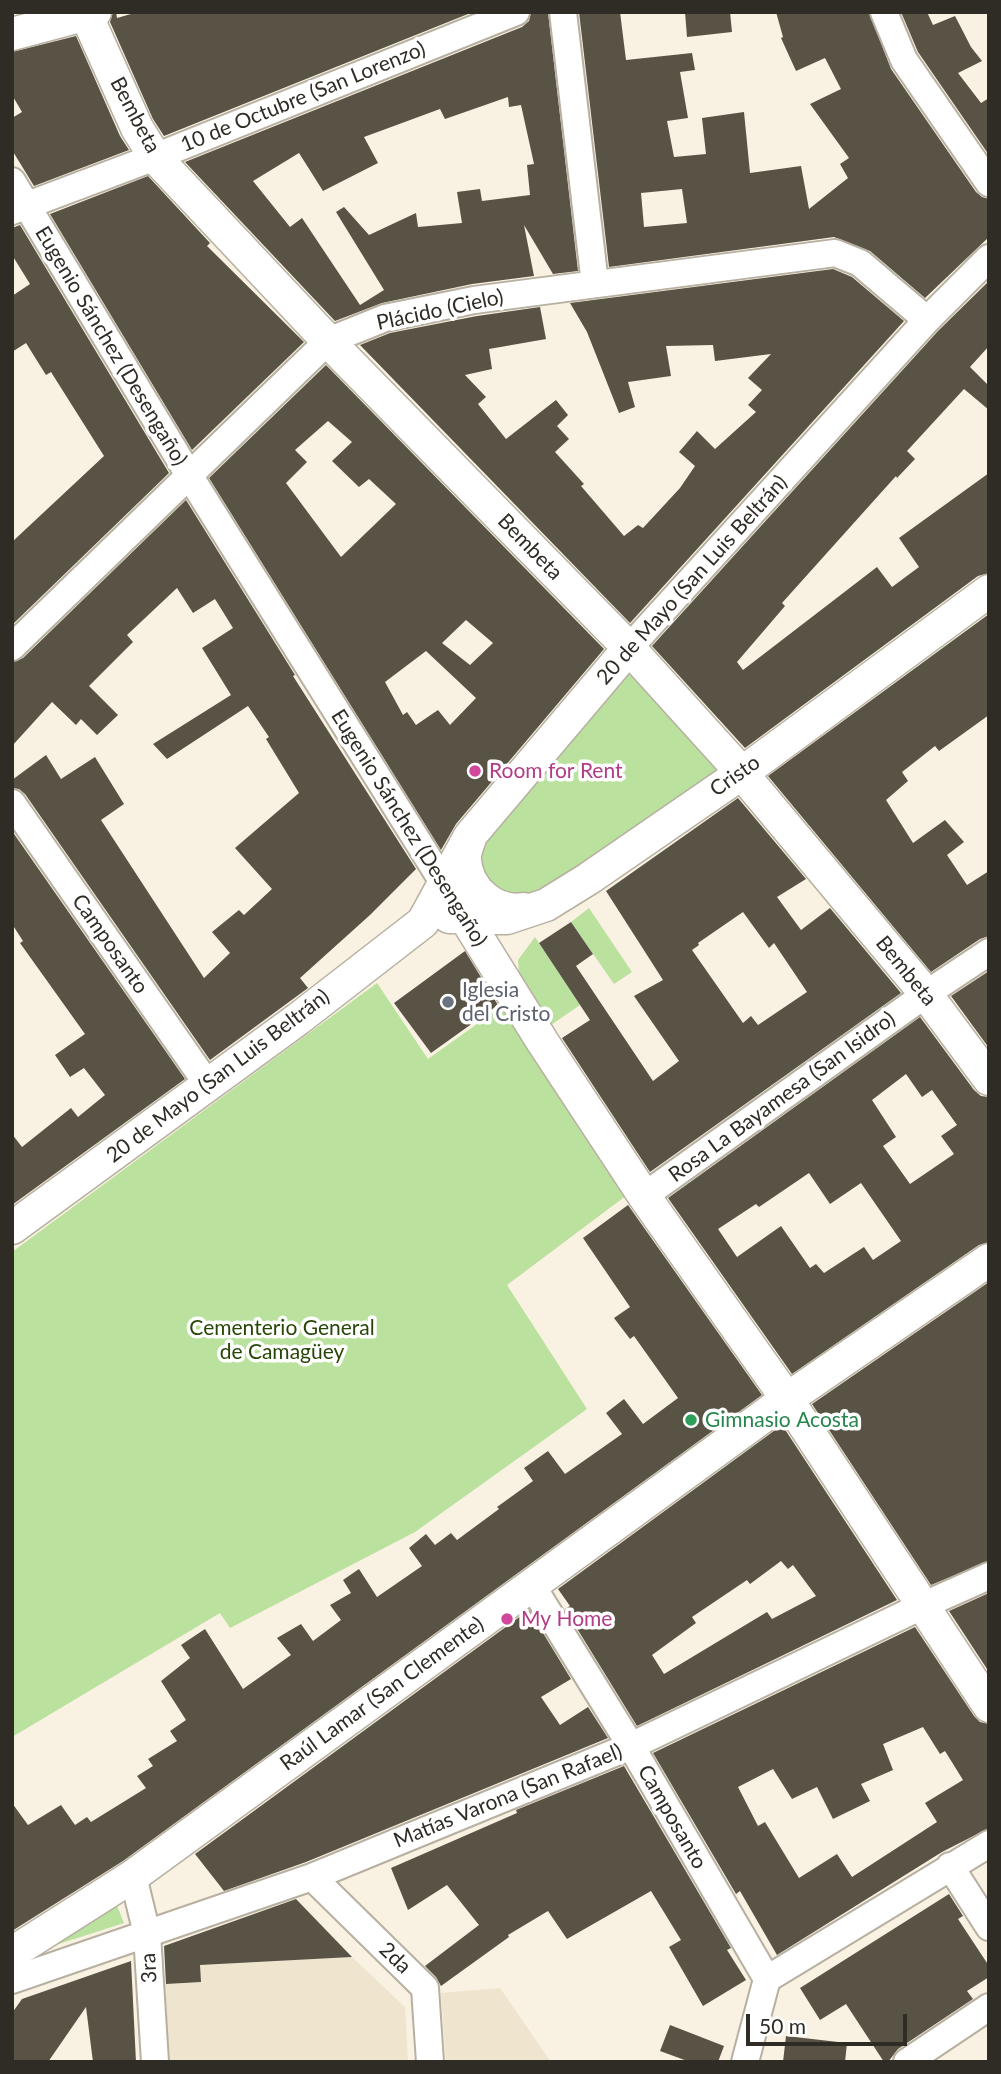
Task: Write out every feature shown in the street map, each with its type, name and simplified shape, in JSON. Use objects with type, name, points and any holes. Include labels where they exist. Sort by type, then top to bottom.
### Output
[{"type":"street","name":"10 de Octubre (San Lorenzo)","points":[[19,208],[155,157],[516,12]]},
{"type":"street","points":[[563,12],[596,284]]},
{"type":"street","points":[[884,12],[904,60],[989,183]]},
{"type":"street","name":"Bembeta","points":[[88,13],[137,128],[155,157],[328,341],[629,648],[742,773],[926,994],[989,1079]]},
{"type":"street","points":[[12,34],[88,13]]},
{"type":"street","name":"Eugenio Sánchez (Desengaño)","points":[[12,181],[19,208],[443,882],[471,921],[542,1041],[644,1196],[787,1399],[989,1706]]},
{"type":"street","name":"Plácido (Cielo)","points":[[12,648],[328,341],[385,318],[474,300],[835,253],[860,263],[927,320]]},
{"type":"street","name":"20 de Mayo (San Luis Beltrán)","points":[[423,922],[470,836],[629,648],[927,320],[989,258]]},
{"type":"street","name":"Cristo","points":[[471,921],[507,918],[546,905],[588,879],[742,773],[989,591]]},
{"type":"street","name":"Camposanto","points":[[12,803],[208,1085]]},
{"type":"street","points":[[470,836],[464,858],[469,879],[482,897],[502,908],[518,910],[546,905]]},
{"type":"street","name":"20 de Mayo (San Luis Beltrán)","points":[[12,1228],[208,1085],[423,922],[445,917],[471,921]]},
{"type":"street","name":"Rosa La Bayamesa (San Isidro)","points":[[644,1196],[989,952]]},
{"type":"street","name":"Raúl Lamar (San Clemente)","points":[[13,1972],[134,1876],[531,1584],[787,1399],[989,1261]]},
{"type":"street","name":"Matías Varona (San Rafael)","points":[[13,1972],[147,1934],[312,1877],[631,1746],[989,1576]]},
{"type":"street","name":"Camposanto","points":[[531,1584],[631,1746],[767,1979]]},
{"type":"street","points":[[745,2062],[767,1979],[989,1844]]},
{"type":"street","points":[[950,1866],[989,1927]]},
{"type":"street","name":"3ra","points":[[134,1876],[147,1934],[155,2062]]},
{"type":"street","name":"2da","points":[[312,1877],[425,1988],[430,2062]]},
{"type":"street","points":[[907,2062],[989,2007]]},
{"type":"shaded area","points":[[352,1957],[405,2007],[408,2062],[169,2062],[165,1984],[200,1982],[200,1965]]},
{"type":"shaded area","points":[[500,1988],[551,2062],[446,2062],[441,1993]]},
{"type":"green space","points":[[621,674],[637,676],[716,761],[715,773],[530,903],[483,884],[477,844]]},
{"type":"green space","points":[[589,908],[632,972],[614,984],[571,922]]},
{"type":"green space","points":[[535,937],[580,1005],[551,1025],[519,972],[518,960]]},
{"type":"green space","name":"Cementerio General de Camagüey","points":[[377,983],[428,1059],[505,1004],[627,1195],[507,1285],[587,1409],[415,1532],[230,1628],[220,1613],[12,1737],[12,1252]]},
{"type":"green space","points":[[115,1901],[124,1923],[37,1951]]},
{"type":"building","points":[[113,12],[116,12],[117,18],[138,12],[473,12],[164,136],[153,119],[110,22]]},
{"type":"building","points":[[531,12],[548,12],[578,271],[553,274],[524,225],[534,276],[472,284],[382,303],[335,321],[185,162],[522,27],[529,21]],"holes":[[[508,97],[509,107],[521,105],[534,164],[527,165],[530,195],[482,201],[480,189],[457,192],[462,223],[418,227],[416,213],[369,235],[344,207],[336,212],[384,290],[360,305],[302,218],[290,227],[253,181],[299,153],[323,191],[378,163],[364,137],[440,109],[445,119]]]},
{"type":"building","points":[[579,12],[620,12],[626,60],[692,53],[695,70],[680,72],[688,118],[667,121],[674,157],[706,154],[702,118],[744,112],[750,173],[801,166],[809,209],[848,178],[840,164],[849,158],[810,104],[841,89],[825,58],[796,71],[781,38],[783,37],[776,12],[869,12],[891,69],[976,192],[989,199],[989,237],[925,298],[870,251],[834,237],[609,267]],"holes":[[[682,189],[687,223],[644,227],[641,193]]]},
{"type":"building","points":[[685,12],[730,12],[732,32],[687,37]]},
{"type":"building","points":[[901,12],[927,12],[933,25],[955,16],[971,47],[982,61],[958,73],[981,103],[989,98],[989,155],[918,52]]},
{"type":"building","points":[[76,36],[120,136],[129,150],[34,186],[12,150],[12,118],[22,112],[12,95],[12,52]]},
{"type":"building","points":[[148,176],[210,243],[207,246],[304,342],[192,450],[50,214]]},
{"type":"building","points":[[20,225],[169,473],[12,625],[12,542],[104,456],[51,372],[46,375],[26,343],[12,352],[12,296],[30,284],[12,255],[12,228]]},
{"type":"building","points":[[833,269],[852,277],[904,321],[630,623],[360,345],[390,333],[540,307],[546,339],[489,349],[492,369],[465,375],[486,397],[478,404],[506,439],[556,400],[568,415],[557,426],[569,439],[555,452],[624,536],[638,525],[643,528],[680,488],[695,466],[679,452],[697,431],[715,449],[756,412],[748,405],[762,390],[748,378],[771,354],[715,361],[713,345],[666,346],[671,376],[628,382],[635,407],[619,413],[587,332],[570,303]]},
{"type":"building","points":[[989,281],[989,346],[970,367],[989,386],[989,410],[964,389],[907,451],[915,459],[897,478],[896,476],[782,603],[785,606],[737,662],[743,670],[877,567],[892,587],[919,567],[899,538],[989,473],[989,573],[978,576],[745,748],[652,646],[938,331]]},
{"type":"building","points":[[326,365],[604,649],[456,824],[441,850],[209,478]],"holes":[[[328,421],[352,442],[332,461],[359,487],[369,479],[396,504],[341,557],[286,483],[307,462],[295,450]],[[466,620],[493,643],[470,665],[442,643]],[[426,651],[476,698],[450,725],[438,710],[416,725],[407,712],[403,715],[385,682]]]},
{"type":"building","points":[[186,500],[295,675],[293,676],[416,869],[300,978],[308,988],[210,1060],[25,794],[12,788],[12,780],[46,755],[61,779],[95,757],[124,804],[101,820],[204,978],[230,953],[212,932],[239,910],[244,915],[272,889],[235,848],[299,793],[266,739],[269,737],[248,706],[167,759],[153,744],[231,695],[202,648],[233,628],[215,599],[193,613],[177,588],[127,635],[133,642],[89,686],[118,715],[97,735],[81,719],[76,725],[52,702],[12,746],[12,662],[23,658]]},
{"type":"building","points":[[989,614],[989,715],[939,751],[935,746],[902,772],[908,781],[886,800],[913,843],[945,820],[964,842],[947,855],[967,885],[989,871],[989,936],[980,939],[931,972],[768,776]]},
{"type":"building","points":[[738,798],[806,879],[777,897],[801,930],[830,908],[901,993],[650,1172],[562,1038],[590,1020],[539,943],[571,922],[593,954],[576,966],[653,1081],[679,1061],[634,996],[663,980],[606,891]],"holes":[[[743,912],[769,948],[774,943],[807,992],[758,1025],[751,1016],[743,1023],[692,950]]]},
{"type":"building","points":[[12,831],[185,1079],[12,1205],[12,1134],[22,1147],[71,1108],[78,1117],[105,1095],[84,1068],[70,1077],[55,1055],[85,1034],[20,943],[23,941],[12,924]]},
{"type":"building","name":"Iglesia del Cristo","points":[[465,951],[498,1005],[431,1053],[394,1003]]},
{"type":"building","points":[[989,971],[989,1048],[951,996]]},
{"type":"building","points":[[920,1017],[974,1090],[981,1096],[989,1097],[989,1242],[979,1245],[792,1374],[668,1198]],"holes":[[[906,1074],[922,1097],[932,1090],[957,1125],[941,1136],[954,1154],[910,1184],[883,1146],[896,1137],[872,1100]],[[809,1173],[830,1204],[861,1183],[901,1241],[873,1260],[864,1247],[824,1273],[816,1264],[810,1268],[781,1226],[737,1257],[718,1229],[756,1204],[759,1207]]]},
{"type":"building","points":[[628,1205],[762,1395],[123,1861],[12,1931],[12,1803],[28,1825],[61,1805],[75,1825],[87,1817],[91,1822],[146,1788],[137,1776],[153,1766],[148,1759],[177,1741],[170,1731],[186,1720],[161,1681],[190,1658],[181,1645],[205,1629],[243,1689],[291,1655],[277,1638],[301,1624],[313,1641],[341,1620],[330,1605],[351,1593],[343,1580],[359,1569],[377,1597],[422,1566],[409,1548],[426,1534],[435,1545],[451,1533],[457,1540],[533,1481],[524,1468],[548,1451],[565,1474],[622,1434],[606,1413],[624,1399],[643,1424],[678,1398],[634,1336],[630,1339],[614,1318],[630,1307],[583,1238]]},
{"type":"building","points":[[989,1282],[989,1561],[931,1585],[812,1404]]},
{"type":"building","points":[[782,1425],[897,1600],[637,1726],[565,1609],[570,1606],[558,1589]],"holes":[[[781,1561],[788,1569],[793,1565],[816,1596],[772,1619],[767,1612],[664,1674],[652,1655],[696,1623],[692,1617],[747,1580],[750,1584]]]},
{"type":"building","points":[[989,1593],[989,1672],[949,1611]]},
{"type":"building","points":[[529,1610],[571,1679],[541,1697],[560,1725],[588,1707],[608,1738],[306,1862],[224,1891],[195,1854]]},
{"type":"building","points":[[915,1627],[974,1716],[980,1722],[989,1724],[989,1828],[942,1852],[777,1955],[740,1891],[736,1894],[653,1753]],"holes":[[[923,1727],[940,1754],[945,1751],[963,1780],[925,1803],[937,1822],[852,1877],[837,1854],[799,1878],[765,1822],[758,1826],[738,1787],[773,1769],[792,1799],[817,1787],[833,1819],[870,1801],[861,1784],[893,1770],[883,1744]]]},
{"type":"building","points":[[624,1766],[731,1948],[727,1950],[746,1980],[703,2006],[669,1947],[681,1940],[651,1891],[567,1939],[548,1911],[508,1935],[509,1937],[441,1986],[425,1966],[479,1925],[447,1885],[408,1910],[391,1868],[517,1813],[516,1810]]},
{"type":"building","points":[[949,1894],[963,1916],[958,1919],[989,1966],[989,1977],[967,1991],[973,1999],[898,2049],[888,2062],[884,2062],[846,2004],[820,2020],[800,1988]]},
{"type":"building","points":[[296,1899],[352,1957],[200,1965],[201,1982],[166,1984],[164,1946]]},
{"type":"building","points":[[131,1961],[136,2062],[93,2062],[86,2007],[48,2062],[12,2062],[12,2013],[22,1999]]},
{"type":"building","points":[[670,2025],[724,2046],[718,2062],[690,2062],[660,2051]]},
{"type":"building","points":[[786,2036],[847,2043],[845,2062],[783,2062]]},
{"type":"place","name":"Room for Rent","points":[[475,771]]},
{"type":"place","name":"Iglesia del Cristo","points":[[448,1002]]},
{"type":"place","name":"Gimnasio Acosta","points":[[691,1420]]},
{"type":"place","name":"My Home","points":[[507,1619]]}]
